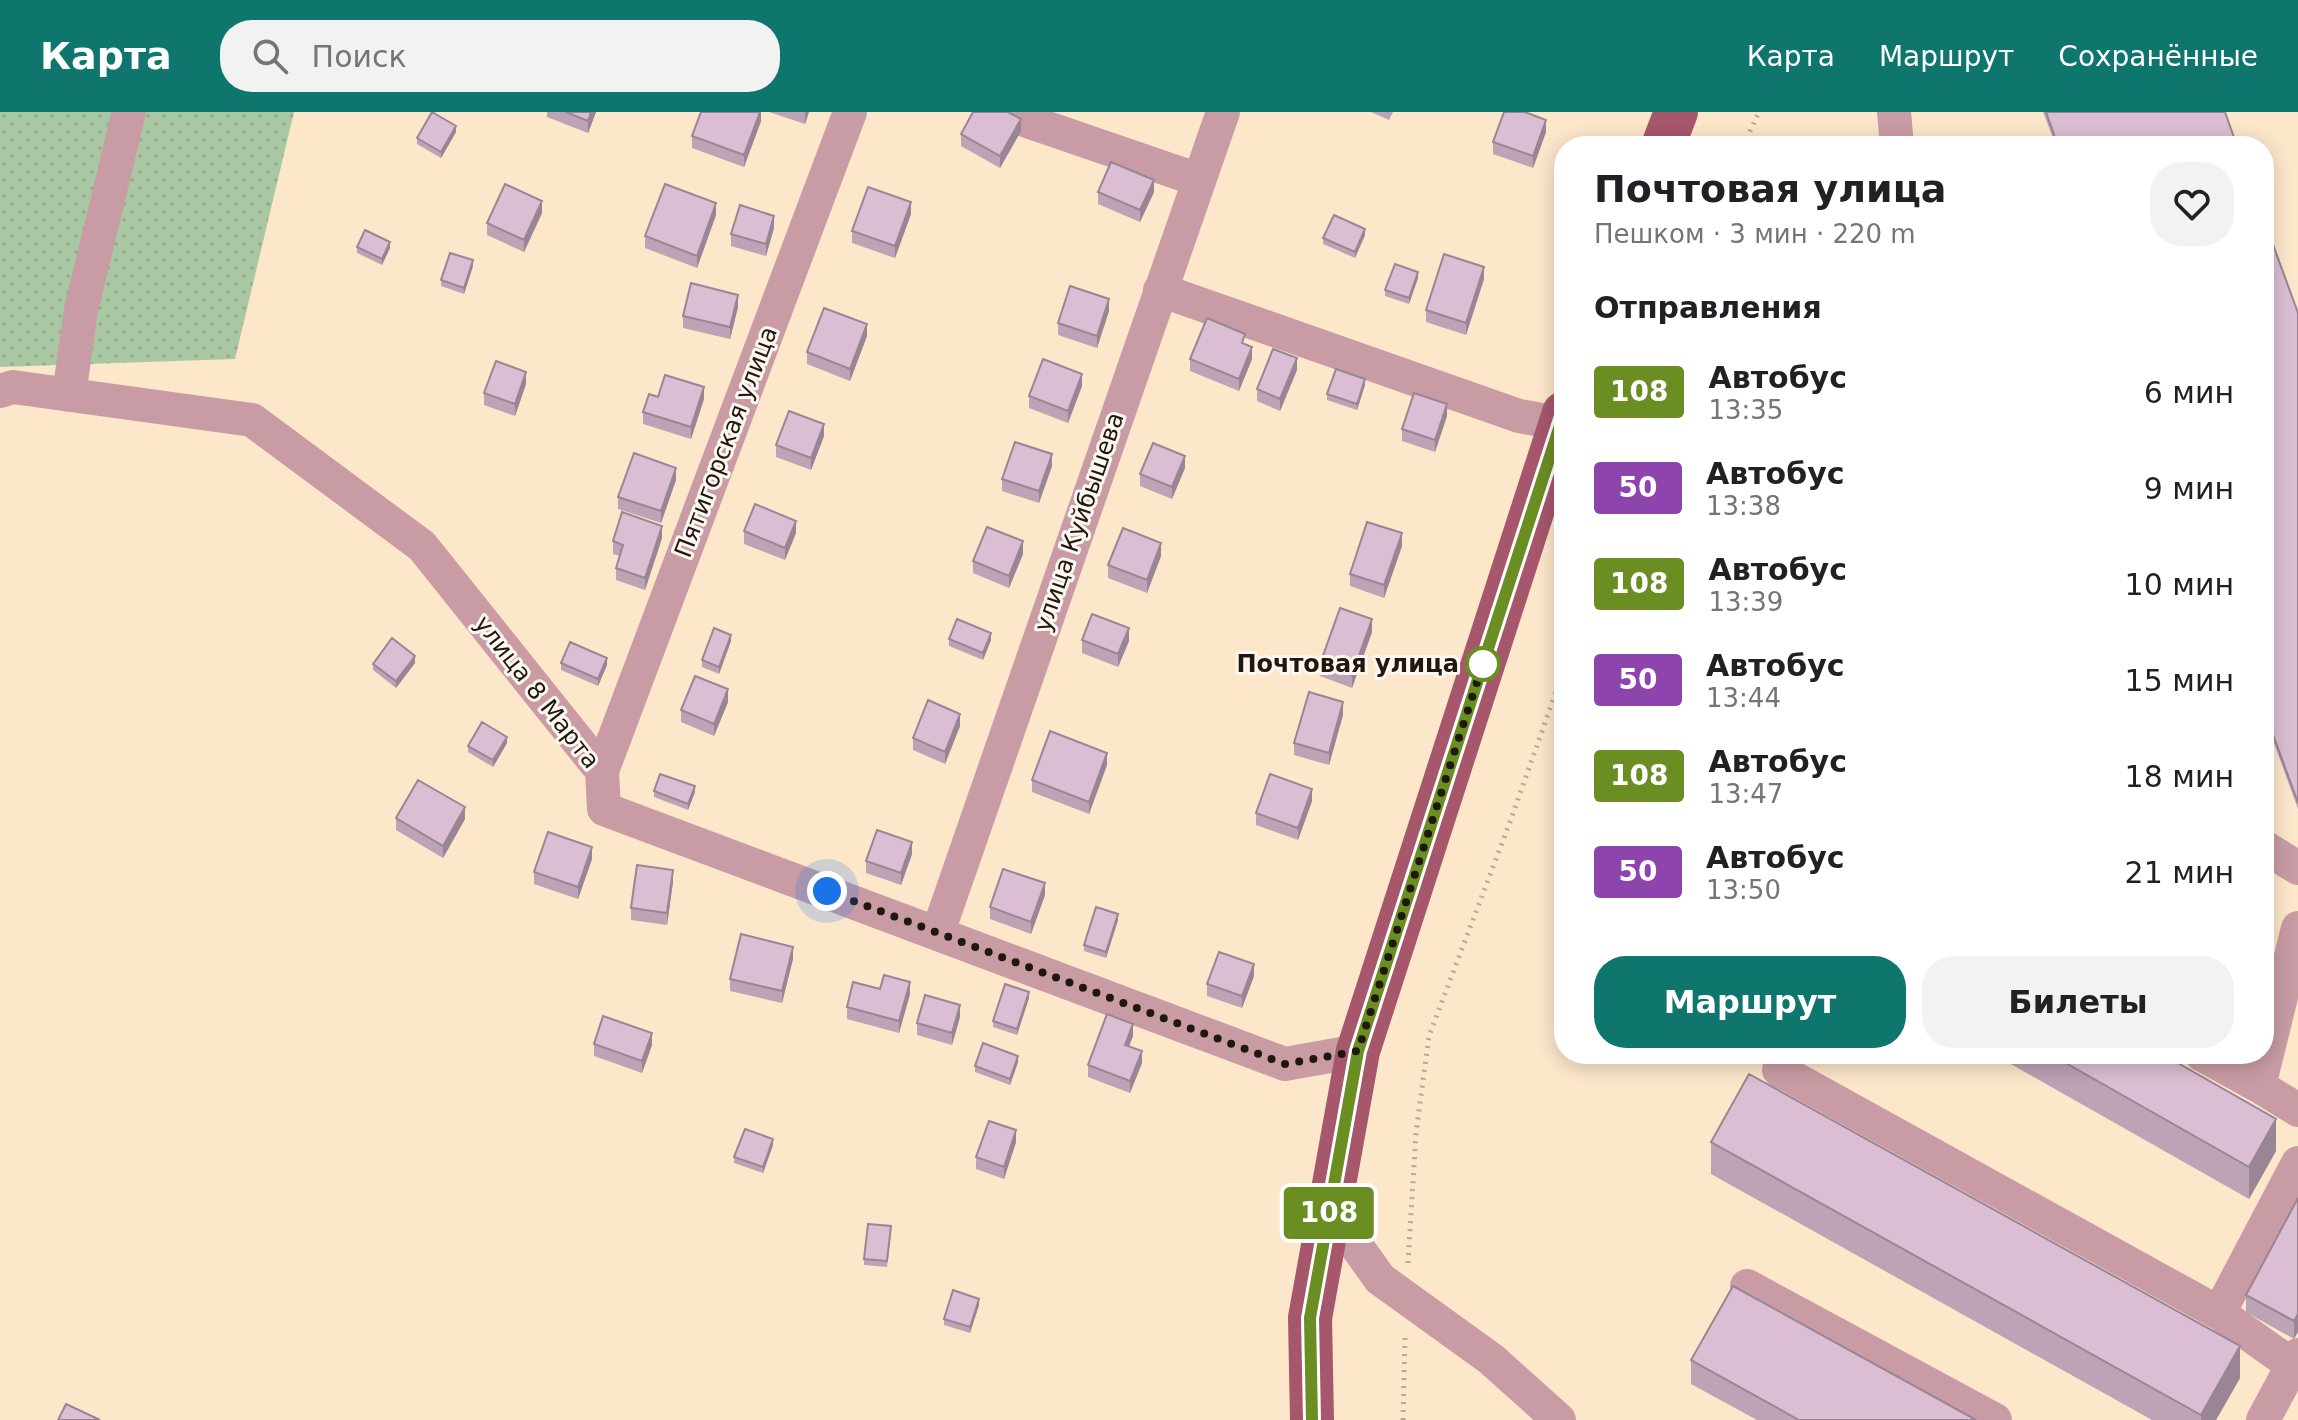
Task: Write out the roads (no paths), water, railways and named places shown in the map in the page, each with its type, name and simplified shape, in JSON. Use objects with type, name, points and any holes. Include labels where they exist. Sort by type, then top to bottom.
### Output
[{"type":"main road","points":[[1667,136],[1676,112]]},
{"type":"main road","points":[[1312,1420],[1310,1318],[1358,1051],[1554,448]]},
{"type":"street","points":[[69,395],[81,310],[129,112]]},
{"type":"street","name":"Пятигорская улица","points":[[602,771],[850,112]]},
{"type":"street","points":[[1014,112],[1024,120],[1199,180]]},
{"type":"street","name":"улица Куйбышева","points":[[938,932],[1223,112]]},
{"type":"street","points":[[1894,112],[1896,136]]},
{"type":"street","points":[[1160,290],[1519,416],[1554,419]]},
{"type":"street","name":"улица 8 Марта","points":[[0,391],[13,387],[252,420],[422,546],[602,771],[604,809],[1285,1064],[1358,1051]]},
{"type":"street","points":[[2274,853],[2298,868]]},
{"type":"street","points":[[2274,1025],[2298,928]]},
{"type":"street","points":[[2219,1064],[2298,1110]]},
{"type":"street","points":[[2259,1086],[2264,1064]]},
{"type":"street","points":[[1779,1070],[2219,1313],[2295,1360],[2263,1420]]},
{"type":"street","points":[[2219,1313],[2298,1163]]},
{"type":"street","points":[[1330,1209],[1380,1279],[1491,1359],[1559,1420]]},
{"type":"street","points":[[1747,1286],[1995,1420]]},
{"type":"place","name":"Почтовая улица","points":[[1483,664]]}]
